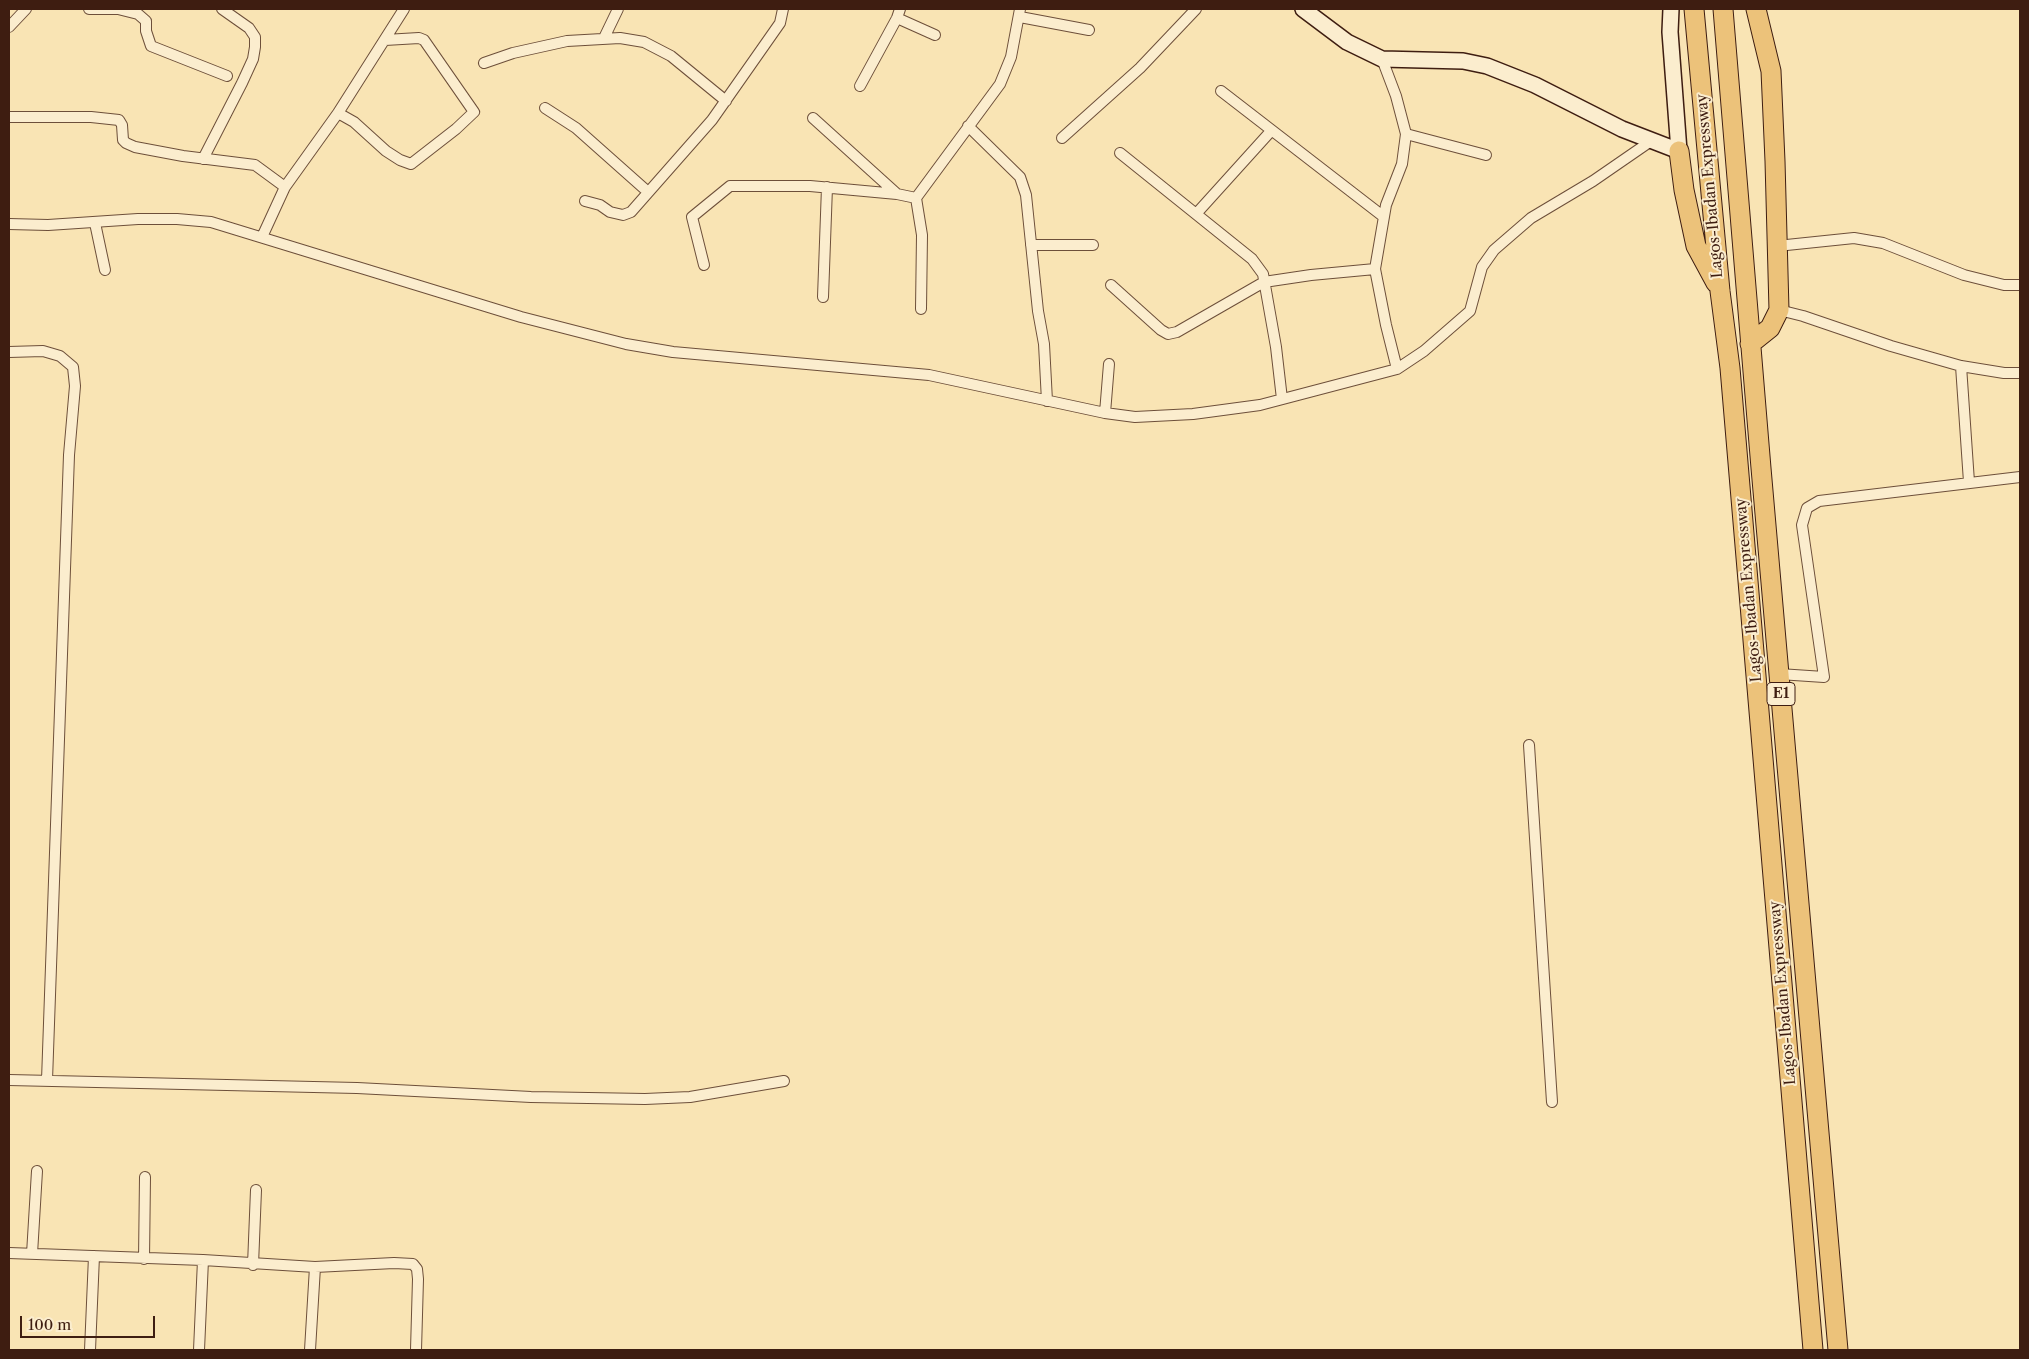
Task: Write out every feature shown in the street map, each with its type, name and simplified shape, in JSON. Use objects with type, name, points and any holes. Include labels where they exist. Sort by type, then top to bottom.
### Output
[{"type":"highway","name":"Lagos-Ibadan Expressway","points":[[1694,9],[1720,291],[1731,378],[1814,1350]]},
{"type":"highway","name":"Lagos-Ibadan Expressway","points":[[1723,9],[1750,344],[1838,1350]]},
{"type":"highway","points":[[1750,344],[1770,328],[1779,310],[1771,71],[1756,9]]},
{"type":"highway","points":[[1679,151],[1684,190],[1696,246],[1720,291]]},
{"type":"street","points":[[89,9],[124,9],[138,14],[146,21],[146,31],[151,46],[227,76]]},
{"type":"street","points":[[203,159],[242,83],[253,59],[255,47],[255,38],[249,28],[222,9]]},
{"type":"street","points":[[604,38],[618,9]]},
{"type":"street","points":[[585,201],[600,204],[610,212],[623,215],[631,212],[726,101],[780,23],[783,9]]},
{"type":"street","points":[[1062,138],[1140,68],[1196,9]]},
{"type":"street","points":[[1303,9],[1347,42],[1382,59],[1463,62],[1487,66],[1535,85],[1651,142],[1679,151],[1670,32],[1671,9]]},
{"type":"street","points":[[9,27],[22,10]]},
{"type":"street","points":[[262,237],[285,187],[338,113],[385,40],[400,10]]},
{"type":"street","points":[[860,86],[898,13],[935,35]]},
{"type":"street","points":[[921,309],[922,234],[916,198],[1000,84],[1012,57],[1020,13],[1089,30]]},
{"type":"street","points":[[338,113],[354,122],[386,151],[400,160],[411,164],[456,129],[474,112],[424,40],[402,38],[385,40]]},
{"type":"street","points":[[484,63],[513,53],[567,41],[620,38],[644,42],[671,56],[726,101]]},
{"type":"street","points":[[1382,59],[1396,96],[1406,134],[1402,164],[1384,217],[1375,269],[1397,369]]},
{"type":"street","points":[[1221,91],[1384,217]]},
{"type":"street","points":[[545,108],[576,128],[648,192]]},
{"type":"street","points":[[9,117],[91,117],[119,120],[122,125],[123,140],[135,147],[203,159],[255,165],[285,187]]},
{"type":"street","points":[[812,118],[897,194]]},
{"type":"street","points":[[968,126],[1020,176],[1026,195],[1038,311],[1044,344],[1047,401]]},
{"type":"street","points":[[1196,214],[1271,131]]},
{"type":"street","points":[[1406,134],[1486,155]]},
{"type":"street","points":[[9,224],[48,225],[138,219],[177,219],[211,222],[520,317],[626,344],[673,352],[929,375],[1104,413],[1135,417],[1193,414],[1260,405],[1397,369],[1424,351],[1470,311],[1482,267],[1494,250],[1531,218],[1651,142]]},
{"type":"street","points":[[1120,153],[1252,259],[1263,274],[1276,347],[1282,399]]},
{"type":"street","points":[[704,264],[692,217],[730,186],[827,187],[897,194],[916,198]]},
{"type":"street","points":[[823,297],[827,187]]},
{"type":"street","points":[[95,223],[105,270]]},
{"type":"street","points":[[1777,246],[1854,238],[1883,243],[1964,275],[2004,285],[2020,284]]},
{"type":"street","points":[[1031,245],[1093,245]]},
{"type":"street","points":[[1111,285],[1161,330],[1168,334],[1178,332],[1264,282],[1311,274],[1375,269]]},
{"type":"street","points":[[1779,310],[1961,366],[2004,373],[2020,373]]},
{"type":"street","points":[[9,352],[43,352],[60,356],[73,367],[75,386],[69,455],[47,1080]]},
{"type":"street","points":[[1104,413],[1109,364]]},
{"type":"street","points":[[1961,366],[1969,482]]},
{"type":"street","points":[[1779,674],[1824,676],[1802,525],[1806,508],[1819,501],[2020,477]]},
{"type":"street","points":[[1529,745],[1552,1102]]},
{"type":"street","points":[[9,1080],[357,1088],[531,1097],[645,1099],[690,1097],[745,1086],[784,1081]]},
{"type":"street","points":[[32,1254],[37,1171]]},
{"type":"street","points":[[144,1259],[145,1177]]},
{"type":"street","points":[[253,1265],[256,1190]]},
{"type":"street","points":[[9,1254],[203,1260],[253,1265],[315,1267],[394,1263],[412,1264],[417,1269],[418,1279],[416,1350]]},
{"type":"street","points":[[90,1350],[94,1256]]},
{"type":"street","points":[[199,1350],[203,1260]]},
{"type":"street","points":[[310,1350],[315,1267]]}]
